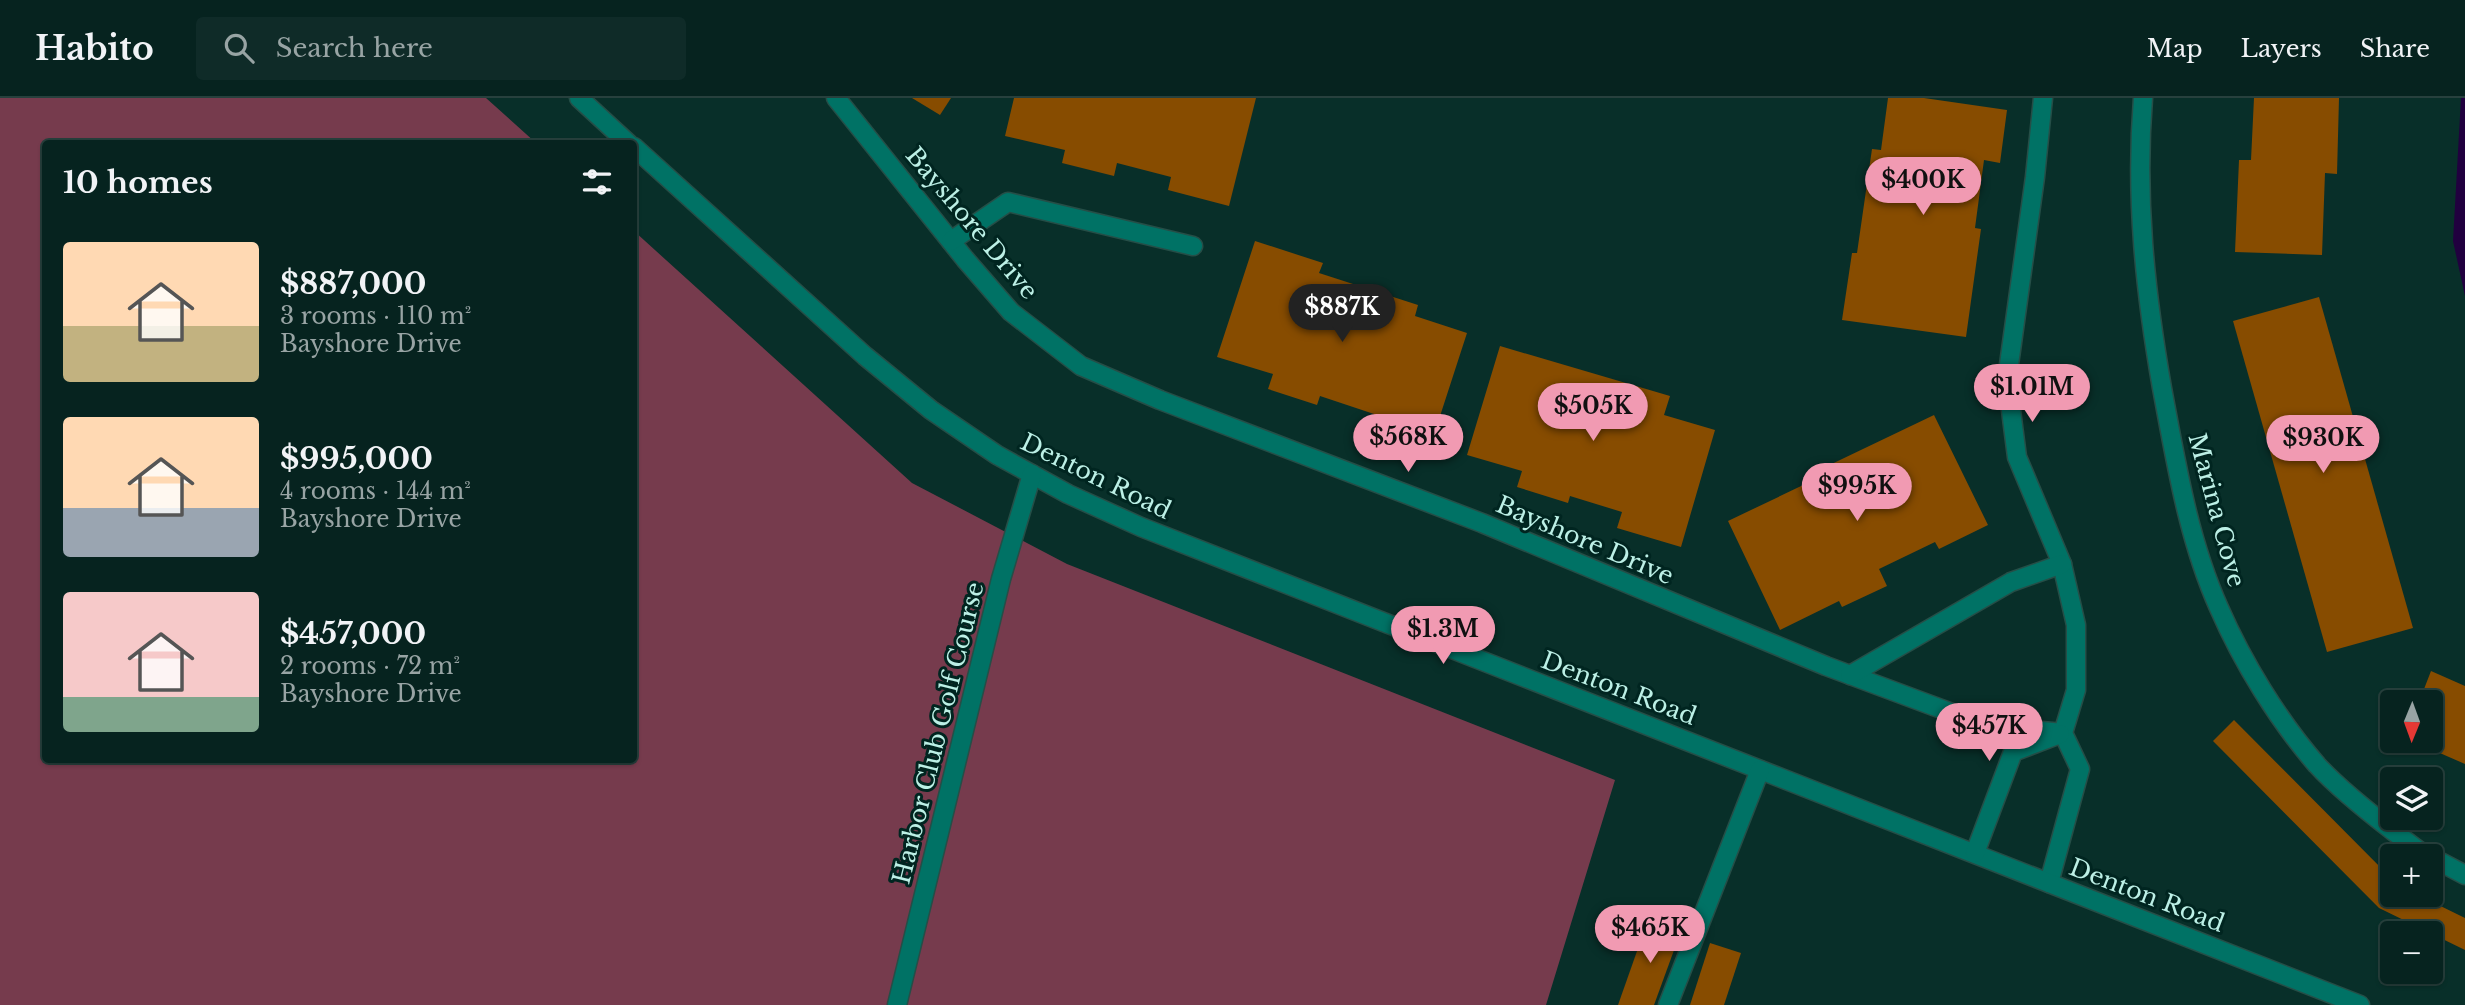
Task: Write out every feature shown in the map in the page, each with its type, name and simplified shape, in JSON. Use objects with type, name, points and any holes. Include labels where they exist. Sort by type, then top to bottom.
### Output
[{"type":"street","points":[[579,98],[625,140]]},
{"type":"street","name":"Bayshore Drive","points":[[836,98],[1011,312],[1081,366],[1160,400],[1482,523],[1850,675],[1987,726],[2063,733]]},
{"type":"street","points":[[2043,98],[2035,177],[2007,379],[2017,457],[2062,564],[2076,625],[2076,690],[2063,733],[2080,769],[2049,883]]},
{"type":"street","name":"Marina Cove","points":[[2143,98],[2141,223],[2148,309],[2176,464],[2197,546],[2219,608],[2265,693],[2318,766],[2368,813],[2411,844]]},
{"type":"street","name":"Denton Road","points":[[637,150],[864,356],[931,410],[997,455],[1068,495],[1141,527],[2360,1005]]},
{"type":"street","points":[[951,241],[1008,202],[1193,246]]},
{"type":"street","name":"Harbor Club Golf Course","points":[[897,1005],[1000,579],[1032,474]]},
{"type":"street","points":[[1850,675],[2011,582],[2062,564]]},
{"type":"street","points":[[1975,853],[2013,752],[2063,733]]},
{"type":"street","points":[[1668,1005],[1760,770]]},
{"type":"street","name":"Marina Cove","points":[[2443,864],[2465,875]]},
{"type":"shaded area","points":[[0,98],[486,98],[533,140],[42,140],[42,763],[637,763],[637,234],[912,483],[1067,564],[1615,780],[1546,1005],[0,1005]]},
{"type":"shaded area","points":[[2461,98],[2465,98],[2465,296],[2453,241]]},
{"type":"building","points":[[912,98],[951,98],[940,115]]},
{"type":"building","points":[[1014,98],[1256,98],[1229,206],[1168,190],[1171,177],[1117,163],[1114,176],[1062,163],[1065,150],[1005,136]]},
{"type":"building","points":[[1888,98],[1924,98],[2007,110],[2000,163],[1984,160],[1975,228],[1981,229],[1966,337],[1842,320],[1852,253],[1857,253],[1872,149],[1881,150]]},
{"type":"building","points":[[2254,98],[2339,98],[2337,174],[2325,173],[2322,255],[2235,252],[2239,160],[2251,160]]},
{"type":"building","points":[[1255,241],[1323,263],[1319,273],[1418,305],[1415,316],[1467,333],[1429,450],[1369,430],[1374,414],[1320,396],[1317,405],[1268,389],[1273,374],[1217,357]]},
{"type":"building","points":[[2319,297],[2413,628],[2327,652],[2233,321]]},
{"type":"building","points":[[1500,346],[1670,396],[1664,415],[1715,430],[1681,547],[1617,528],[1622,512],[1570,496],[1568,503],[1517,487],[1522,471],[1467,455]]},
{"type":"building","points":[[1934,415],[1988,525],[1939,549],[1935,542],[1879,569],[1887,586],[1842,607],[1839,601],[1780,630],[1728,521],[1820,477],[1817,471]]},
{"type":"building","points":[[2431,671],[2465,686],[2465,764],[2440,753],[2443,753],[2443,690],[2424,690]]},
{"type":"building","points":[[2234,720],[2380,867],[2380,907],[2443,907],[2465,918],[2465,950],[2443,939],[2443,921],[2406,921],[2379,908],[2213,741]]},
{"type":"building","points":[[1648,920],[1681,931],[1654,1005],[1618,1005]]},
{"type":"building","points":[[1710,943],[1741,953],[1724,1005],[1690,1005]]}]
